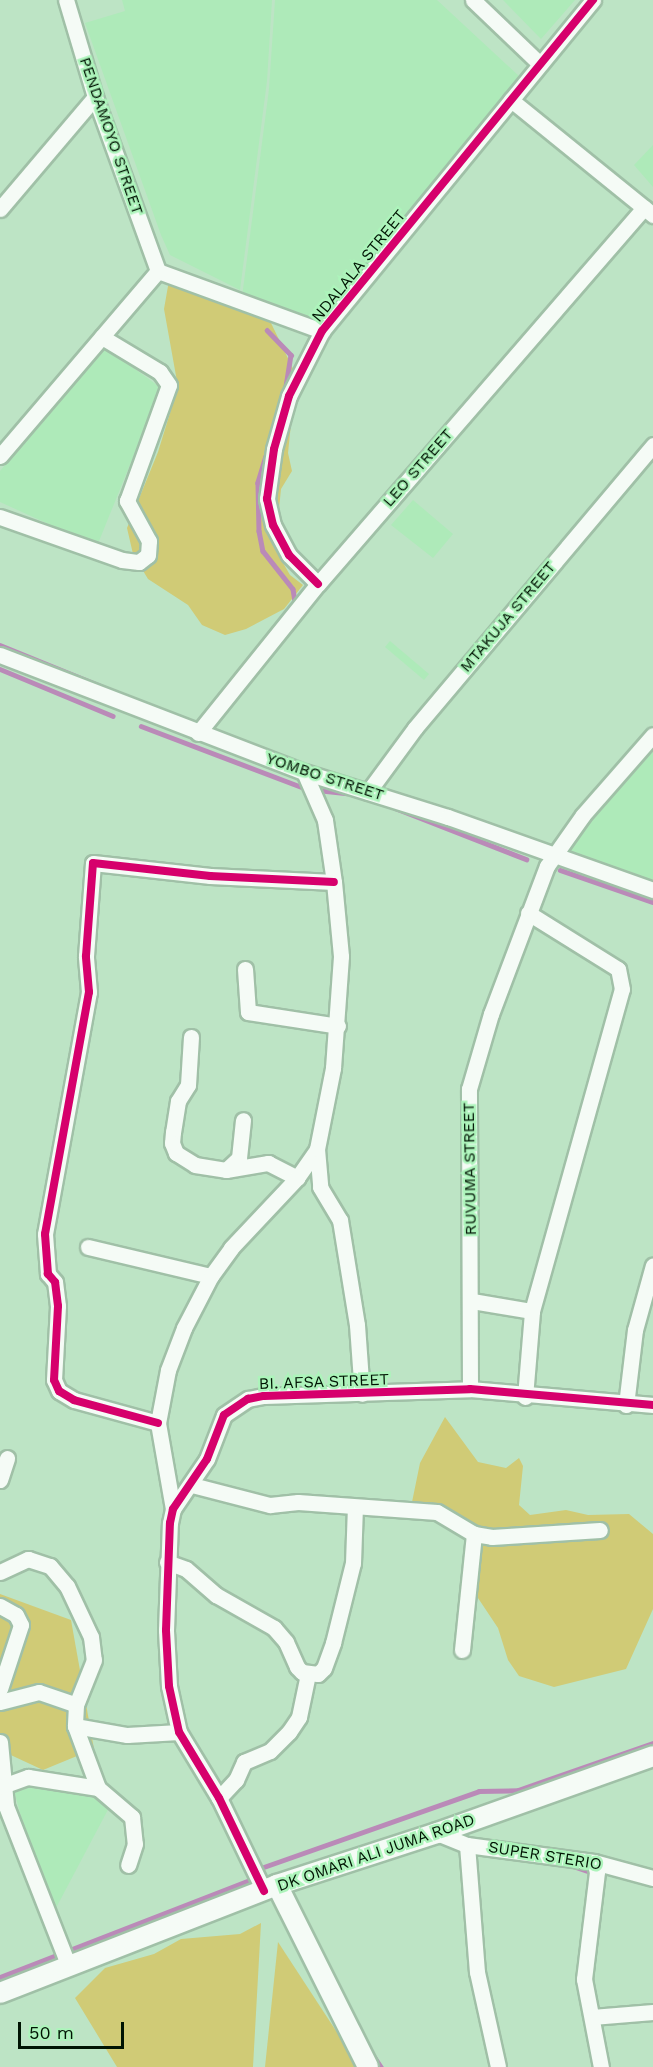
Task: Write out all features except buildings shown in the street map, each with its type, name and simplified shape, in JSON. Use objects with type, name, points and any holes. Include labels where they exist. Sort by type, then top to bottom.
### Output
[{"type":"street","name":"PENDAMOYO STREET","points":[[66,0],[95,97],[159,271]]},
{"type":"street","points":[[473,0],[539,63]]},
{"type":"street","name":"NDALALA STREET","points":[[318,585],[289,555],[273,525],[267,499],[274,448],[289,396],[322,331],[592,0]]},
{"type":"street","points":[[0,209],[95,97]]},
{"type":"street","points":[[511,100],[649,212]]},
{"type":"street","name":"LEO STREET","points":[[198,733],[318,585],[649,212]]},
{"type":"street","points":[[0,456],[159,271]]},
{"type":"street","name":"NDALALA STREET","points":[[159,271],[322,331]]},
{"type":"street","points":[[0,516],[122,560],[139,562],[148,555],[149,541],[127,501],[169,386],[160,372],[102,337]]},
{"type":"street","name":"MTAKUJA STREET","points":[[368,792],[415,728],[653,446]]},
{"type":"street","name":"YOMBO STREET","points":[[0,655],[304,772],[653,890]]},
{"type":"street","name":"RUVUMA STREET","points":[[470,1389],[472,1301],[469,1089],[528,913],[553,856],[653,735]]},
{"type":"street","points":[[304,772],[325,820],[341,956],[338,1026],[317,1149],[320,1187],[340,1220],[357,1325],[362,1394]]},
{"type":"street","points":[[158,1423],[74,1400],[59,1391],[54,1380],[58,1306],[55,1282],[48,1274],[45,1234],[50,1186],[77,1067],[89,992],[86,956],[93,863],[210,876],[334,882]]},
{"type":"street","points":[[525,1397],[532,1311],[622,989],[618,969],[528,913]]},
{"type":"street","points":[[245,969],[248,1012],[338,1026]]},
{"type":"street","points":[[191,1037],[190,1076],[178,1101],[171,1143],[176,1153],[195,1165],[226,1170],[268,1163],[297,1178]]},
{"type":"street","points":[[226,1170],[238,1158],[243,1120]]},
{"type":"street","points":[[317,1149],[297,1178],[231,1248],[211,1276],[184,1328],[168,1370],[158,1423],[173,1509],[166,1562],[169,1686],[179,1732],[270,1888],[368,2067]]},
{"type":"street","points":[[88,1247],[211,1276]]},
{"type":"street","points":[[626,1404],[635,1330],[653,1265]]},
{"type":"street","points":[[472,1301],[532,1311]]},
{"type":"street","name":"BI. AFSA STREET","points":[[173,1509],[192,1485],[224,1415],[236,1405],[264,1396],[470,1389],[525,1397],[653,1405]]},
{"type":"street","points":[[0,1480],[7,1458]]},
{"type":"street","points":[[192,1485],[270,1506],[298,1502],[437,1512],[474,1534],[514,1537],[600,1530]]},
{"type":"street","points":[[166,1562],[186,1569],[216,1595],[274,1628],[286,1642],[297,1667],[308,1674],[318,1674],[324,1668],[333,1643],[353,1563],[355,1507]]},
{"type":"street","points":[[462,1650],[474,1534]]},
{"type":"street","points":[[0,1571],[21,1561],[40,1560],[60,1575],[67,1586],[94,1649],[94,1660],[76,1705],[75,1726],[98,1788],[132,1818],[135,1844],[128,1865]]},
{"type":"street","points":[[0,1606],[15,1615],[21,1625],[0,1689]]},
{"type":"street","points":[[219,1798],[236,1780],[244,1762],[270,1751],[289,1732],[299,1717],[308,1674]]},
{"type":"street","points":[[0,1702],[39,1692],[76,1705]]},
{"type":"street","points":[[75,1726],[127,1735],[179,1732]]},
{"type":"street","points":[[0,1742],[2,1786],[14,1831],[69,1967]]},
{"type":"street","name":"DK OMARI ALI JUMA ROAD","points":[[0,1993],[270,1888],[437,1833],[653,1756]]},
{"type":"street","points":[[2,1786],[28,1777],[46,1777],[98,1788]]},
{"type":"street","name":"SUPER STERIO","points":[[437,1833],[467,1845],[594,1862],[653,1878]]},
{"type":"street","points":[[467,1845],[477,1972],[498,2067]]},
{"type":"street","points":[[594,1862],[597,1872],[584,1972],[601,2067]]},
{"type":"street","points":[[592,2017],[653,2012]]},
{"type":"shaded area","points":[[122,0],[272,0],[267,81],[240,290],[170,255],[161,235],[85,23],[125,11]]},
{"type":"shaded area","points":[[275,0],[437,0],[520,77],[482,129],[322,315],[299,321],[242,297],[269,89]]},
{"type":"shaded area","points":[[503,0],[575,0],[541,39]]},
{"type":"shaded area","points":[[653,145],[653,187],[634,165]]},
{"type":"shaded area","points":[[171,269],[250,306],[271,323],[296,375],[288,453],[292,471],[281,489],[275,549],[290,575],[303,585],[284,609],[246,629],[225,635],[202,625],[188,605],[148,579],[133,554],[127,528],[158,452],[178,387],[164,309]]},
{"type":"shaded area","points":[[105,347],[161,388],[97,546],[0,502],[0,471]]},
{"type":"shaded area","points":[[413,500],[453,534],[433,558],[391,525]]},
{"type":"shaded area","points":[[390,641],[429,674],[424,680],[385,647]]},
{"type":"shaded area","points":[[653,749],[653,890],[562,852]]},
{"type":"shaded area","points":[[445,1417],[478,1462],[506,1468],[519,1458],[523,1466],[519,1505],[530,1515],[566,1510],[588,1515],[629,1514],[653,1534],[653,1609],[626,1669],[554,1687],[519,1676],[508,1660],[498,1628],[466,1580],[466,1529],[411,1507],[420,1463]]},
{"type":"shaded area","points":[[0,1594],[71,1620],[94,1749],[43,1770],[0,1750]]},
{"type":"shaded area","points":[[32,1776],[90,1790],[112,1802],[56,1908],[31,1852],[14,1791]]},
{"type":"shaded area","points":[[261,1923],[253,2067],[117,2067],[75,1998],[105,1968],[154,1954],[181,1939],[240,1934]]},
{"type":"shaded area","points":[[278,1942],[342,2040],[356,2067],[265,2067]]},
{"type":"waterway","points":[[267,330],[291,355],[286,388]]},
{"type":"waterway","points":[[266,456],[258,483],[259,531],[263,551],[293,589],[295,602]]},
{"type":"waterway","points":[[0,645],[103,687]]},
{"type":"waterway","points":[[0,669],[113,716]]},
{"type":"waterway","points":[[141,726],[302,787]]},
{"type":"waterway","points":[[317,790],[347,793]]},
{"type":"waterway","points":[[395,808],[526,859]]},
{"type":"waterway","points":[[560,870],[653,902]]},
{"type":"waterway","points":[[258,1869],[479,1791],[518,1790],[653,1743]]},
{"type":"waterway","points":[[573,1866],[593,1873]]},
{"type":"waterway","points":[[0,1977],[248,1881]]},
{"type":"waterway","points":[[369,2049],[381,2067]]},
{"type":"cycle path","points":[[318,584],[289,555],[273,525],[267,499],[274,449],[289,396],[322,331],[593,0]]},
{"type":"cycle path","points":[[158,1423],[74,1400],[59,1391],[54,1380],[58,1306],[55,1282],[48,1274],[45,1234],[89,992],[86,956],[93,863],[210,876],[334,882]]},
{"type":"cycle path","points":[[264,1891],[219,1798],[179,1732],[169,1686],[166,1630],[170,1523],[173,1509],[207,1459],[224,1415],[248,1399],[264,1396],[470,1389],[653,1405]]}]
